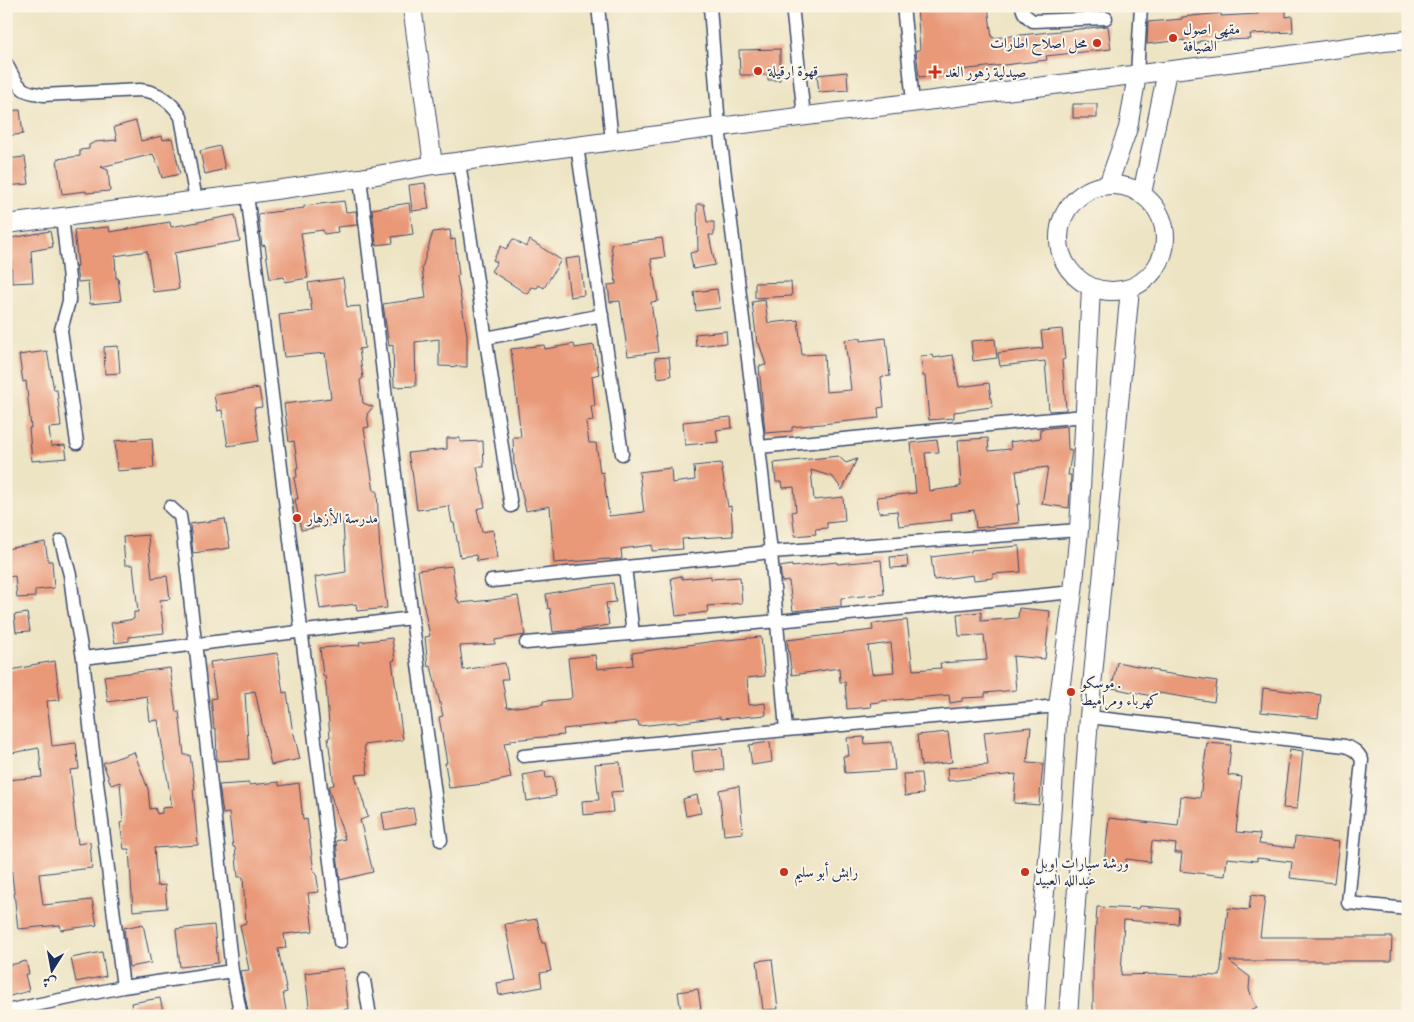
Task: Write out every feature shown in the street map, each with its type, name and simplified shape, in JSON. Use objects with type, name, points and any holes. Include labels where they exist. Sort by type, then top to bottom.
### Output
[{"type":"street","points":[[412,6],[433,165]]},
{"type":"street","points":[[598,6],[612,141]]},
{"type":"street","points":[[710,6],[719,127],[772,552],[786,730]]},
{"type":"street","points":[[792,6],[804,116]]},
{"type":"street","points":[[903,6],[913,102]]},
{"type":"street","points":[[1022,6],[1027,18],[1033,21],[1106,18]]},
{"type":"street","points":[[1108,185],[1128,128],[1136,74],[1141,6]]},
{"type":"street","points":[[6,224],[247,194],[360,178],[433,165],[612,141],[1408,40]]},
{"type":"street","points":[[6,63],[22,89],[44,95],[140,90],[150,90],[158,94],[176,108],[181,117],[196,200]]},
{"type":"street","points":[[1142,194],[1168,71]]},
{"type":"street","points":[[577,146],[622,454]]},
{"type":"street","points":[[459,162],[511,506]]},
{"type":"street","points":[[360,178],[412,618],[441,840]]},
{"type":"street","points":[[1108,185],[1126,186],[1142,194],[1155,206],[1163,220],[1166,237],[1164,254],[1156,269],[1145,281],[1130,289],[1117,292],[1104,292],[1078,280],[1067,268],[1060,254],[1058,238],[1060,222],[1067,208],[1078,196],[1092,188],[1108,185]]},
{"type":"street","points":[[247,194],[340,942]]},
{"type":"street","points":[[62,217],[70,279],[69,301],[61,330],[77,443]]},
{"type":"street","points":[[1036,1016],[1058,706],[1073,592],[1078,530],[1092,288]]},
{"type":"street","points":[[1068,1016],[1089,717],[1130,289]]},
{"type":"street","points":[[486,338],[602,315]]},
{"type":"street","points":[[760,446],[1084,416]]},
{"type":"street","points":[[170,507],[180,516],[183,535],[232,971],[241,1016]]},
{"type":"street","points":[[491,581],[772,552],[1078,530]]},
{"type":"street","points":[[61,541],[70,575],[83,658],[123,987]]},
{"type":"street","points":[[625,567],[633,634]]},
{"type":"street","points":[[526,643],[1073,592]]},
{"type":"street","points":[[83,658],[412,618]]},
{"type":"street","points":[[523,756],[1058,706]]},
{"type":"street","points":[[1089,717],[1353,748],[1359,753],[1362,760],[1348,903],[1408,909]]},
{"type":"street","points":[[6,1011],[123,987],[232,971]]},
{"type":"street","points":[[364,980],[370,1016]]},
{"type":"building","points":[[917,6],[988,6],[992,38],[1108,26],[1111,49],[1046,56],[1047,60],[952,71],[952,74],[919,77],[916,50],[920,50]]},
{"type":"building","points":[[1286,6],[1286,17],[1292,16],[1293,32],[1250,34],[1251,39],[1199,41],[1199,43],[1185,44],[1184,40],[1147,44],[1148,22],[1221,13],[1221,16],[1258,14],[1258,7]]},
{"type":"building","points":[[780,49],[780,80],[768,80],[768,75],[740,75],[739,50]]},
{"type":"building","points":[[847,72],[848,90],[819,92],[817,75]]},
{"type":"building","points":[[1073,104],[1097,104],[1097,118],[1073,118]]},
{"type":"building","points":[[20,110],[23,134],[6,136],[6,111]]},
{"type":"building","points":[[136,121],[141,141],[162,136],[163,140],[172,138],[180,174],[162,178],[153,154],[101,167],[108,170],[110,191],[62,194],[57,159],[80,156],[80,150],[89,149],[89,145],[95,142],[117,140],[114,127]]},
{"type":"building","points":[[220,146],[225,169],[205,174],[200,151]]},
{"type":"building","points":[[25,157],[29,184],[6,186],[6,159]]},
{"type":"building","points":[[425,183],[429,209],[412,211],[409,185]]},
{"type":"building","points":[[344,201],[346,212],[356,211],[357,225],[337,227],[338,232],[324,234],[323,230],[301,233],[308,278],[285,282],[284,277],[270,279],[265,245],[262,246],[258,214]]},
{"type":"building","points":[[409,203],[413,234],[392,237],[393,243],[376,245],[372,209]]},
{"type":"building","points":[[697,204],[704,204],[707,222],[714,222],[714,235],[709,235],[715,265],[693,269],[690,253],[698,251]]},
{"type":"building","points":[[235,215],[240,241],[174,253],[179,289],[153,292],[147,251],[115,256],[116,278],[118,278],[121,301],[90,304],[88,281],[78,282],[74,230],[109,227],[110,232],[170,222],[171,227]]},
{"type":"building","points":[[450,230],[451,240],[455,239],[459,275],[457,276],[467,335],[467,367],[439,366],[439,339],[415,342],[416,386],[394,387],[393,345],[389,346],[383,304],[426,298],[422,268],[433,232]]},
{"type":"building","points":[[50,231],[53,247],[31,251],[33,282],[12,283],[11,254],[6,255],[6,239]]},
{"type":"building","points":[[662,238],[665,257],[651,259],[658,301],[651,302],[658,352],[628,356],[620,301],[610,302],[608,285],[616,284],[611,244]]},
{"type":"building","points":[[513,239],[526,247],[530,240],[561,260],[544,288],[539,285],[537,288],[531,287],[527,294],[491,271],[497,262],[493,260],[501,246],[506,249]]},
{"type":"building","points":[[580,257],[584,295],[570,297],[565,259]]},
{"type":"building","points":[[343,278],[347,307],[360,306],[365,348],[359,349],[363,378],[360,380],[363,403],[373,407],[367,414],[369,427],[364,428],[374,491],[377,491],[380,554],[387,608],[357,611],[356,604],[320,609],[315,577],[346,572],[343,523],[301,530],[295,499],[298,499],[294,478],[297,477],[296,468],[298,468],[294,441],[289,442],[284,404],[331,398],[325,353],[284,357],[279,315],[312,311],[308,283]]},
{"type":"building","points":[[791,282],[792,296],[755,298],[755,283]]},
{"type":"building","points":[[717,289],[720,308],[696,311],[694,292]]},
{"type":"building","points":[[765,300],[768,323],[798,320],[802,355],[824,354],[826,392],[851,390],[845,340],[861,338],[861,341],[886,338],[890,376],[881,377],[884,407],[878,408],[879,418],[792,427],[792,431],[765,433],[759,366],[766,365],[759,343],[757,343],[752,302]]},
{"type":"building","points":[[1062,329],[1065,359],[1062,360],[1066,410],[1049,411],[1045,361],[1000,366],[998,353],[1043,348],[1041,331]]},
{"type":"building","points":[[726,331],[727,343],[696,346],[695,334]]},
{"type":"building","points":[[995,339],[997,358],[973,361],[971,341]]},
{"type":"building","points":[[574,344],[575,348],[594,345],[599,374],[592,376],[595,406],[591,406],[593,421],[586,422],[589,443],[596,443],[600,473],[603,472],[609,516],[644,512],[639,472],[671,468],[672,483],[695,480],[694,466],[721,463],[728,507],[731,506],[733,536],[682,539],[683,549],[652,551],[652,545],[621,549],[622,559],[554,563],[550,506],[526,511],[514,465],[513,437],[521,437],[511,349],[544,345],[545,349]]},
{"type":"building","points":[[118,346],[120,373],[105,374],[104,347]]},
{"type":"building","points":[[47,351],[54,390],[57,390],[61,427],[49,428],[51,446],[65,445],[67,458],[32,461],[26,381],[23,382],[19,355]]},
{"type":"building","points":[[933,355],[934,358],[953,355],[959,387],[989,383],[992,407],[954,412],[954,418],[929,420],[921,356]]},
{"type":"building","points":[[669,357],[671,376],[658,378],[655,358]]},
{"type":"building","points":[[259,388],[262,407],[254,408],[259,441],[228,446],[222,410],[217,411],[214,395]]},
{"type":"building","points":[[731,417],[732,428],[716,430],[718,442],[685,445],[683,422]]},
{"type":"building","points":[[1067,426],[1068,449],[1072,450],[1068,475],[1071,475],[1069,508],[1042,504],[1048,467],[1016,471],[1020,504],[1017,504],[1019,523],[976,528],[974,510],[951,513],[952,520],[899,526],[897,511],[879,513],[877,497],[916,493],[911,443],[937,440],[939,452],[925,453],[929,491],[961,486],[958,440],[988,438],[989,451],[1011,449],[1010,442],[1041,438],[1040,429]]},
{"type":"building","points":[[152,438],[154,468],[117,471],[115,441]]},
{"type":"building","points":[[447,438],[460,438],[460,442],[483,441],[484,467],[477,467],[485,507],[477,509],[482,532],[493,530],[497,558],[477,561],[476,555],[460,557],[449,506],[417,510],[408,453],[447,449]]},
{"type":"building","points":[[838,456],[846,463],[857,459],[842,490],[833,477],[811,470],[814,500],[843,497],[845,521],[827,523],[827,528],[815,529],[816,534],[795,536],[792,512],[796,511],[794,487],[783,488],[782,482],[776,482],[774,463]]},
{"type":"building","points":[[225,519],[230,548],[193,553],[190,524]]},
{"type":"building","points":[[148,535],[152,578],[167,576],[170,599],[160,600],[164,633],[129,637],[129,641],[115,643],[111,623],[134,619],[134,612],[138,612],[133,565],[125,565],[123,537]]},
{"type":"building","points":[[45,542],[48,561],[52,561],[54,588],[35,590],[35,597],[17,598],[15,576],[8,577],[6,569],[6,549]]},
{"type":"building","points":[[1019,546],[1021,572],[993,574],[993,578],[974,580],[973,575],[934,580],[931,557],[971,552],[971,550]]},
{"type":"building","points":[[907,556],[908,567],[891,568],[890,557]]},
{"type":"building","points":[[881,560],[884,594],[841,598],[841,606],[793,611],[789,581],[782,582],[780,567]]},
{"type":"building","points":[[452,566],[459,603],[518,596],[525,635],[495,640],[495,644],[460,646],[463,670],[505,663],[508,679],[502,679],[507,708],[543,704],[543,701],[570,699],[572,697],[568,658],[595,655],[597,669],[633,665],[632,653],[715,641],[761,637],[765,676],[747,678],[749,705],[765,703],[766,715],[720,719],[720,717],[639,726],[638,721],[563,729],[564,735],[511,740],[511,742],[504,743],[511,778],[484,784],[449,788],[445,763],[447,763],[439,717],[443,716],[431,666],[428,667],[425,637],[430,636],[418,570]]},
{"type":"building","points":[[682,576],[682,579],[711,576],[711,579],[740,577],[742,603],[707,606],[708,612],[676,616],[671,578]]},
{"type":"building","points":[[613,583],[616,602],[606,603],[609,625],[553,632],[546,594]]},
{"type":"building","points":[[1019,608],[1050,611],[1045,659],[1013,656],[1016,690],[985,693],[985,697],[962,698],[962,701],[950,703],[949,695],[881,701],[870,703],[871,707],[847,709],[845,682],[840,682],[839,668],[792,675],[787,640],[873,630],[872,624],[907,620],[913,670],[941,668],[940,663],[987,660],[984,635],[959,636],[957,614],[981,612],[981,621],[1018,618]],"holes":[[[891,643],[894,672],[872,674],[868,646]]]},
{"type":"building","points":[[27,613],[30,631],[16,632],[14,615]]},
{"type":"building","points":[[392,638],[395,660],[392,661],[403,740],[364,745],[368,774],[355,775],[368,817],[360,820],[373,872],[340,880],[336,841],[345,839],[329,790],[329,786],[334,785],[328,738],[330,737],[325,675],[323,676],[320,648],[360,645],[359,642]]},
{"type":"building","points":[[277,653],[283,693],[287,692],[293,734],[300,759],[271,765],[255,691],[245,693],[249,759],[217,761],[216,729],[214,729],[211,699],[216,698],[210,662]]},
{"type":"building","points":[[55,661],[60,700],[47,701],[52,746],[76,743],[79,769],[70,770],[78,844],[90,842],[92,868],[39,874],[43,905],[92,900],[97,925],[61,930],[60,925],[18,929],[10,856],[6,856],[6,780],[42,777],[39,748],[6,754],[6,671]]},
{"type":"building","points":[[1117,662],[1157,670],[1157,672],[1217,681],[1214,702],[1153,692],[1152,696],[1112,688]]},
{"type":"building","points":[[170,668],[176,712],[179,711],[184,755],[190,755],[195,789],[193,789],[198,845],[154,848],[157,886],[165,885],[167,908],[133,911],[129,849],[124,849],[120,823],[123,822],[120,782],[111,785],[103,763],[134,752],[148,789],[150,809],[155,808],[157,814],[162,813],[162,808],[172,807],[158,720],[150,721],[147,696],[108,702],[104,676]]},
{"type":"building","points":[[1263,688],[1321,695],[1318,718],[1261,712]]},
{"type":"building","points":[[1031,727],[1027,763],[1043,764],[1039,805],[1014,803],[1016,774],[948,781],[947,768],[988,765],[984,732]]},
{"type":"building","points":[[948,732],[952,762],[921,766],[917,735]]},
{"type":"building","points":[[864,737],[865,744],[892,742],[895,770],[845,773],[843,756],[849,756],[847,738]]},
{"type":"building","points":[[770,742],[772,762],[752,765],[749,745]]},
{"type":"building","points":[[1207,743],[1231,745],[1228,775],[1242,777],[1236,832],[1260,834],[1259,844],[1294,848],[1295,837],[1339,842],[1334,883],[1290,878],[1292,862],[1257,858],[1257,861],[1227,858],[1225,876],[1180,871],[1182,853],[1175,853],[1176,844],[1152,841],[1150,862],[1126,859],[1125,867],[1104,865],[1109,818],[1178,826],[1181,796],[1200,798]]},
{"type":"building","points":[[722,748],[724,770],[694,773],[692,751]]},
{"type":"building","points":[[1290,749],[1303,751],[1297,809],[1283,808]]},
{"type":"building","points":[[620,762],[623,791],[611,792],[613,812],[583,815],[582,801],[599,800],[595,764]]},
{"type":"building","points":[[545,771],[546,778],[553,777],[556,796],[527,801],[523,775]]},
{"type":"building","points":[[921,773],[923,794],[905,796],[903,774]]},
{"type":"building","points":[[279,782],[279,786],[299,783],[303,820],[307,819],[314,872],[316,872],[319,892],[308,893],[313,931],[284,934],[286,948],[278,949],[287,992],[283,993],[287,1016],[249,1016],[240,971],[249,970],[240,925],[246,923],[243,877],[238,877],[229,813],[223,814],[219,785]]},
{"type":"building","points":[[739,786],[743,833],[724,835],[719,790]]},
{"type":"building","points":[[697,795],[701,813],[686,816],[683,799]]},
{"type":"building","points":[[413,808],[416,824],[385,830],[382,813]]},
{"type":"building","points":[[1251,895],[1265,897],[1260,937],[1392,937],[1391,961],[1229,961],[1250,977],[1249,989],[1257,1007],[1251,1010],[1249,1016],[1161,1014],[1161,1016],[1093,1016],[1093,970],[1097,907],[1138,909],[1139,906],[1179,909],[1178,924],[1124,920],[1121,975],[1220,976],[1228,908],[1249,910]]},
{"type":"building","points":[[537,919],[551,971],[540,973],[542,987],[499,995],[497,983],[516,980],[505,924]]},
{"type":"building","points":[[143,924],[151,963],[129,967],[124,928]]},
{"type":"building","points":[[214,925],[218,963],[180,967],[176,929]]},
{"type":"building","points":[[102,952],[106,976],[76,982],[71,958]]},
{"type":"building","points":[[772,959],[778,1009],[763,1010],[757,961]]},
{"type":"building","points":[[26,961],[29,974],[25,974],[29,991],[6,997],[6,966]]},
{"type":"building","points":[[343,968],[348,1009],[310,1014],[305,973]]},
{"type":"building","points":[[698,989],[701,1009],[681,1012],[678,992]]},
{"type":"building","points":[[160,998],[164,1016],[133,1016],[131,1003]]},
{"type":"place","name":"مقهى اصول الضيافة","points":[[1173,38]]},
{"type":"place","name":"محل اصلاح اطارات","points":[[1097,43]]},
{"type":"place","name":"قهوة ارقيلة","points":[[758,71]]},
{"type":"place","name":"صيدلية زهور الغد","points":[[935,72]]},
{"type":"place","name":"مدرسة الأزهار","points":[[297,518]]},
{"type":"place","name":"موسكو . كهرباء ومراميط","points":[[1071,692]]},
{"type":"place","name":"رابش أبو سليم","points":[[784,872]]},
{"type":"place","name":"ورشة سيارات اوبل عبدالله العبيد","points":[[1025,872]]}]
